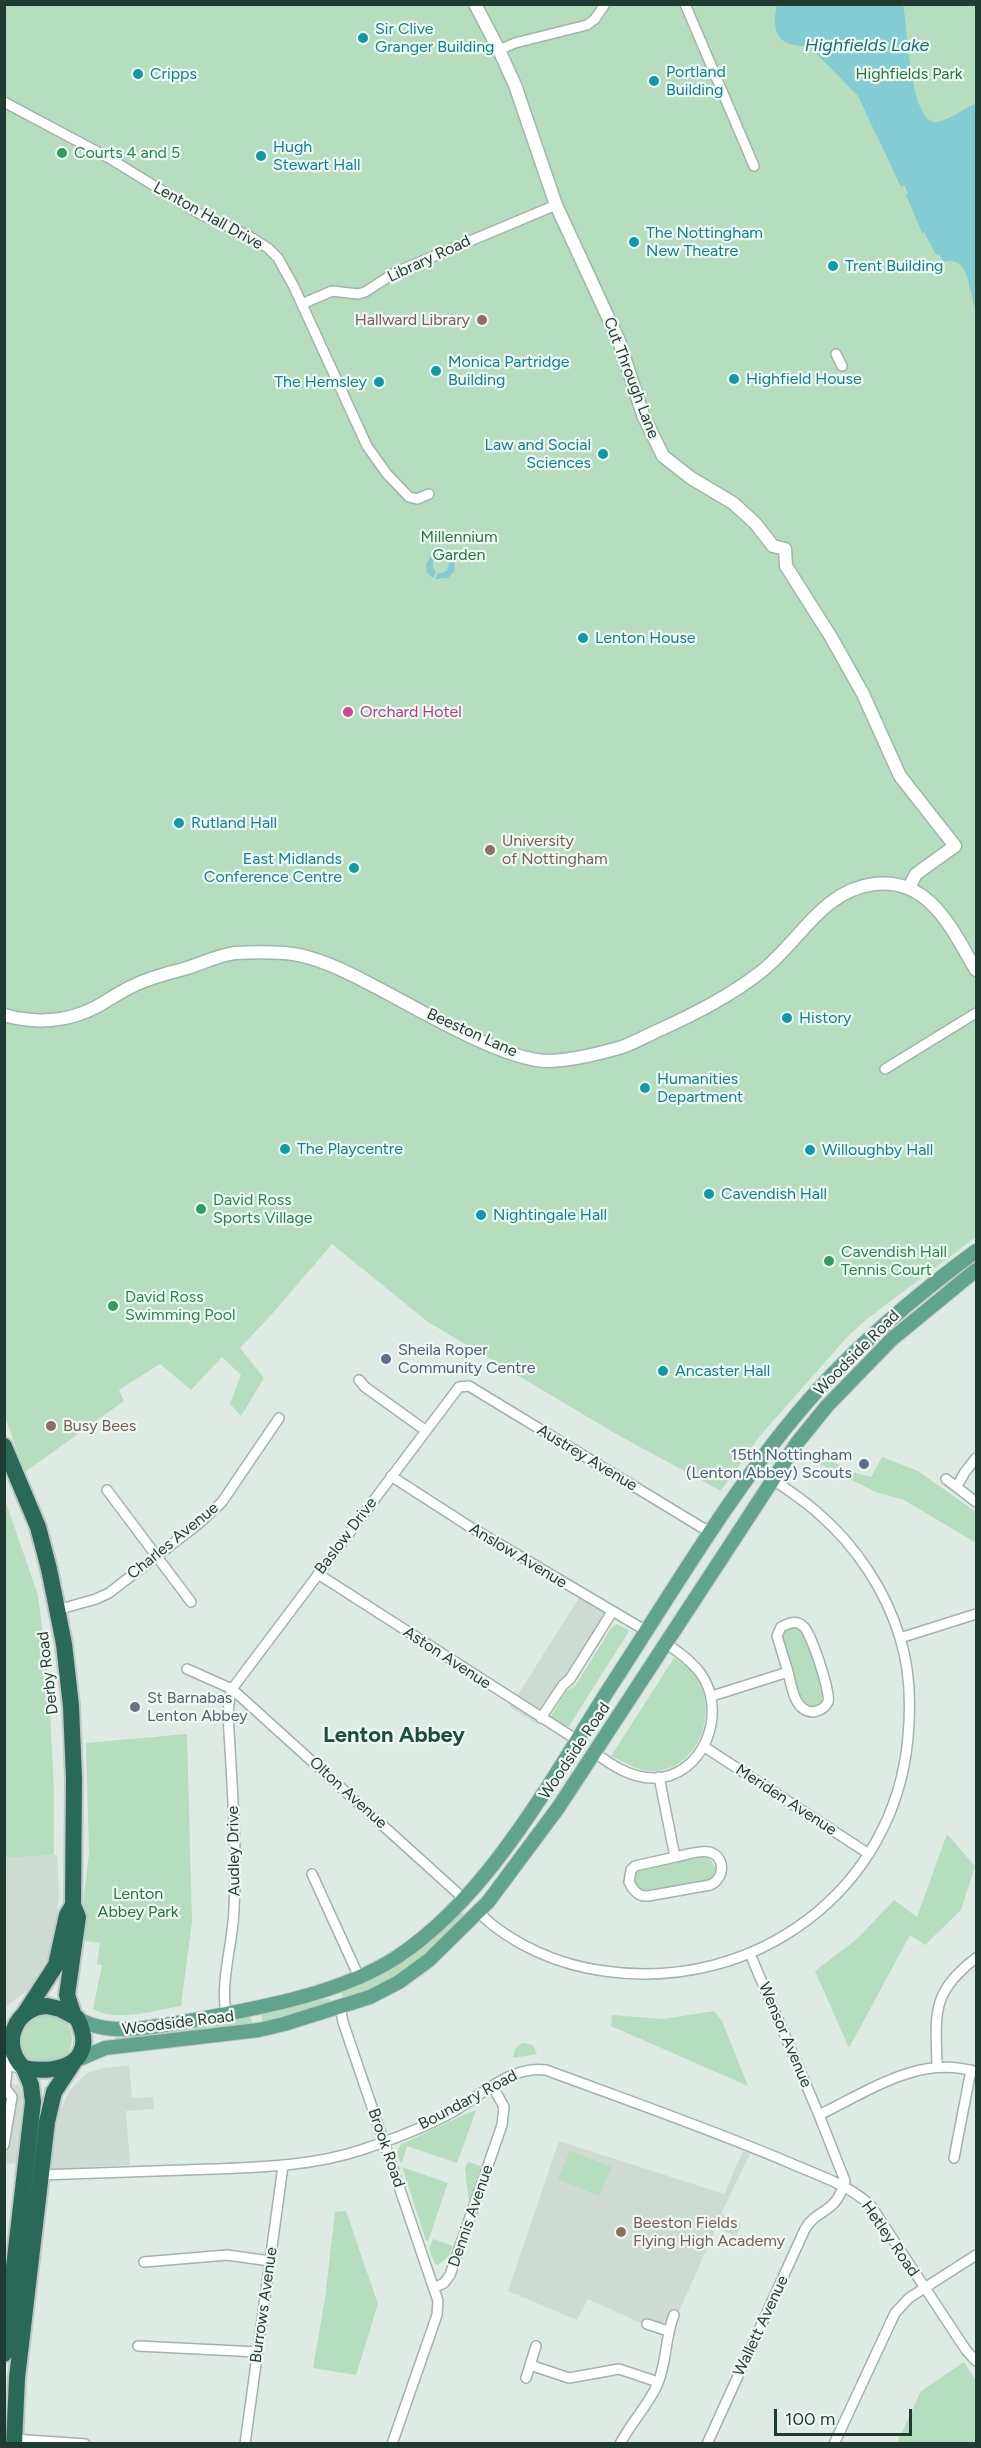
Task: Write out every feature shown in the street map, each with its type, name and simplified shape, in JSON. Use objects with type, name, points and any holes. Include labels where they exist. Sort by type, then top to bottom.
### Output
[{"type":"highway","name":"Derby Road","points":[[4,1446],[38,1527],[57,1610],[71,1706],[75,1834],[73,1905],[78,1917],[67,1995],[69,2006],[75,2017]]},
{"type":"highway","name":"Derby Road","points":[[16,2020],[56,1965],[67,1915],[73,1905]]},
{"type":"highway","points":[[4,2354],[12,2242],[33,2102],[30,2081],[15,2065],[12,2046],[13,2030],[16,2020],[35,2008],[47,2006],[60,2008],[75,2017],[82,2040],[74,2062],[58,2084],[51,2100],[40,2175],[17,2378],[14,2441]]},
{"type":"highway","points":[[15,2065],[50,2071],[61,2069],[74,2062]]},
{"type":"main road","name":"Woodside Road","points":[[75,2017],[94,2027],[109,2029],[165,2025],[253,2009],[359,1977],[384,1965],[442,1922],[522,1823],[755,1467],[814,1394],[862,1344],[913,1299],[976,1251]]},
{"type":"main road","name":"Woodside Road","points":[[74,2062],[105,2048],[259,2030],[340,2007],[370,1997],[399,1982],[429,1960],[479,1913],[558,1808],[772,1479],[820,1415],[892,1338],[976,1270]]},
{"type":"main road","points":[[755,1467],[772,1479]]},
{"type":"main road","points":[[648,1632],[666,1643]]},
{"type":"main road","points":[[323,1989],[336,1997],[340,2007]]},
{"type":"street","name":"Cut Through Lane","points":[[475,4],[499,50],[525,111],[556,205],[621,348],[643,415],[663,456],[691,478],[738,506],[773,546],[785,549],[786,566],[831,637],[863,694],[900,776],[955,846],[916,874],[909,887]]},
{"type":"street","points":[[499,50],[515,43],[586,25],[598,16],[605,4]]},
{"type":"street","points":[[685,4],[754,166]]},
{"type":"street","name":"Lenton Hall Drive","points":[[4,102],[109,158],[200,214],[249,236],[268,248],[278,258],[302,304],[368,446],[387,474],[409,497],[417,499],[429,494]]},
{"type":"street","name":"Library Road","points":[[302,304],[332,291],[358,294],[365,292],[396,272],[556,205]]},
{"type":"street","points":[[837,354],[842,366]]},
{"type":"street","name":"Beeston Lane","points":[[4,1016],[27,1020],[69,1017],[97,1006],[136,984],[234,954],[283,953],[312,959],[356,976],[472,1036],[510,1052],[546,1060],[573,1058],[626,1046],[703,1011],[759,974],[783,952],[812,918],[839,895],[855,888],[876,884],[909,887]]},
{"type":"street","points":[[909,887],[928,900],[944,917],[976,970]]},
{"type":"street","points":[[885,1069],[976,1013]]},
{"type":"street","points":[[359,1380],[365,1387],[425,1431]]},
{"type":"street","name":"Baslow Drive","points":[[232,1689],[462,1385]]},
{"type":"street","name":"Austrey Avenue","points":[[462,1385],[469,1386],[701,1527],[712,1531]]},
{"type":"street","name":"Charles Avenue","points":[[57,1610],[102,1597],[197,1526],[222,1502],[279,1418]]},
{"type":"street","points":[[265,1440],[274,1445]]},
{"type":"street","points":[[957,1486],[964,1472],[976,1458]]},
{"type":"street","name":"Anslow Avenue","points":[[391,1476],[476,1531],[648,1632]]},
{"type":"street","points":[[479,1913],[515,1940],[554,1959],[582,1967],[615,1973],[664,1974],[693,1971],[750,1954],[789,1933],[825,1906],[850,1881],[869,1854],[880,1837],[893,1806],[907,1749],[910,1697],[900,1638],[873,1578],[856,1554],[818,1513],[772,1479]]},
{"type":"street","points":[[946,1479],[976,1502]]},
{"type":"street","points":[[107,1490],[191,1602]]},
{"type":"street","name":"Aston Avenue","points":[[318,1574],[577,1740]]},
{"type":"street","points":[[541,1718],[563,1685],[570,1679],[612,1612]]},
{"type":"street","points":[[900,1638],[976,1614]]},
{"type":"street","points":[[794,1623],[801,1625],[808,1633],[828,1693],[824,1707],[807,1712],[799,1706],[788,1672],[777,1636],[782,1628],[794,1623]]},
{"type":"street","points":[[594,1752],[621,1770],[639,1776],[659,1777],[683,1769],[695,1758],[707,1740],[713,1720],[712,1695],[703,1676],[693,1664],[666,1643]]},
{"type":"street","name":"Olton Avenue","points":[[187,1669],[232,1689],[463,1898]]},
{"type":"street","points":[[712,1695],[788,1672]]},
{"type":"street","name":"Audley Drive","points":[[226,2014],[224,1995],[233,1929],[235,1876],[228,1711],[232,1689]]},
{"type":"street","name":"Meriden Avenue","points":[[703,1746],[869,1854]]},
{"type":"street","points":[[659,1777],[675,1857]]},
{"type":"street","points":[[711,1853],[721,1863],[722,1874],[717,1882],[710,1885],[643,1897],[636,1893],[629,1882],[631,1870],[635,1866],[675,1857],[711,1853]]},
{"type":"street","points":[[312,1874],[359,1977]]},
{"type":"street","name":"Wensor Avenue","points":[[750,1954],[819,2115]]},
{"type":"street","points":[[937,2067],[936,2016],[941,1997],[959,1971],[976,1958]]},
{"type":"street","name":"Brook Road","points":[[340,2007],[343,2022],[434,2288]]},
{"type":"street","points":[[4,2145],[12,2097],[5,2088],[15,2065]]},
{"type":"street","points":[[843,2187],[843,2173],[819,2115],[906,2073],[937,2067],[974,2071],[954,2158]]},
{"type":"street","name":"Boundary Road","points":[[40,2175],[283,2166],[325,2160],[384,2142],[449,2114],[517,2072],[531,2069],[546,2070],[749,2146],[843,2187]]},
{"type":"street","name":"Dennis Avenue","points":[[434,2288],[447,2280],[453,2268],[502,2125],[504,2106],[493,2087]]},
{"type":"street","name":"Burrows Avenue","points":[[245,2444],[283,2166]]},
{"type":"street","name":"Hetley Road","points":[[843,2187],[871,2206],[966,2350],[976,2361]]},
{"type":"street","name":"Wallett Avenue","points":[[707,2444],[805,2229],[811,2221],[837,2202],[843,2187]]},
{"type":"street","points":[[144,2262],[227,2255],[270,2261]]},
{"type":"street","points":[[834,2444],[891,2318],[901,2305],[976,2255]]},
{"type":"street","points":[[392,2444],[437,2315],[438,2301],[434,2288]]},
{"type":"street","points":[[620,2444],[628,2428],[653,2394],[658,2382],[668,2331],[674,2314]]},
{"type":"street","points":[[647,2324],[668,2331]]},
{"type":"street","points":[[138,2346],[258,2352]]},
{"type":"street","points":[[526,2378],[536,2346]]},
{"type":"street","points":[[530,2366],[570,2378],[619,2369],[658,2382]]},
{"type":"street","points":[[14,2441],[85,2444]]},
{"type":"shaded area","points":[[584,1590],[610,1606],[535,1723],[510,1707]]},
{"type":"shaded area","points":[[57,1855],[59,1896],[53,1945],[49,1956],[27,1991],[5,2007],[5,1858]]},
{"type":"shaded area","points":[[129,2065],[132,2098],[153,2097],[154,2109],[126,2111],[130,2165],[50,2169],[59,2113],[70,2090],[87,2073]]},
{"type":"shaded area","points":[[5,2083],[19,2085],[23,2097],[16,2164],[5,2163]]},
{"type":"shaded area","name":"Beeston Fields Flying High Academy","points":[[559,2141],[724,2194],[743,2151],[750,2154],[721,2214],[741,2224],[737,2236],[716,2228],[677,2316],[670,2313],[667,2321],[660,2323],[645,2318],[643,2324],[588,2299],[577,2320],[508,2291]]},
{"type":"green space","name":"University of Nottingham","points":[[5,5],[976,5],[976,1237],[849,1335],[759,1437],[721,1491],[618,1435],[428,1322],[332,1244],[240,1348],[264,1378],[241,1416],[230,1404],[241,1375],[222,1357],[191,1390],[160,1364],[119,1390],[124,1401],[25,1472],[5,1417]]},
{"type":"green space","points":[[815,1452],[853,1472],[871,1477],[882,1457],[918,1471],[976,1512],[976,1543],[904,1500],[876,1492],[811,1460]]},
{"type":"green space","points":[[4,1497],[38,1595],[49,1686],[54,1855],[5,1858]]},
{"type":"green space","points":[[617,1624],[628,1630],[628,1633],[569,1726],[563,1727],[550,1717],[567,1690],[575,1686],[612,1627]]},
{"type":"green space","points":[[795,1626],[805,1633],[824,1693],[820,1705],[811,1709],[800,1701],[782,1636],[786,1629]]},
{"type":"green space","points":[[674,1658],[690,1669],[700,1683],[705,1700],[705,1717],[694,1749],[682,1761],[667,1769],[649,1771],[611,1756]]},
{"type":"green space","name":"Lenton Abbey Park","points":[[187,1734],[192,1921],[181,2006],[125,2015],[103,2013],[93,2009],[102,1965],[97,1964],[100,1943],[79,1940],[89,1853],[86,1743]]},
{"type":"green space","points":[[947,1834],[975,1866],[961,1910],[925,1945],[910,1935],[849,2048],[815,1971],[857,1939],[894,1900],[917,1917]]},
{"type":"green space","points":[[703,1857],[710,1859],[716,1869],[711,1881],[645,1892],[640,1890],[634,1879],[635,1872],[642,1868]]},
{"type":"green space","points":[[461,1911],[468,1918],[460,1927],[392,1982],[345,2000],[340,1990],[376,1975],[405,1958]]},
{"type":"green space","points":[[329,1999],[334,2004],[263,2024],[261,2014],[316,2000]]},
{"type":"green space","points":[[714,2011],[722,2021],[748,2086],[611,2026],[612,2015],[663,2019]]},
{"type":"green space","points":[[46,2013],[60,2017],[68,2025],[72,2039],[68,2053],[60,2061],[46,2065],[32,2061],[24,2053],[20,2039],[24,2025],[32,2017]]},
{"type":"green space","points":[[250,2016],[253,2024],[115,2040],[115,2036]]},
{"type":"green space","points":[[522,2043],[533,2045],[537,2054],[513,2058],[515,2049]]},
{"type":"green space","points":[[476,2111],[457,2163],[407,2146],[402,2163],[400,2162],[397,2153],[400,2145]]},
{"type":"green space","points":[[570,2151],[612,2167],[599,2196],[558,2179]]},
{"type":"green space","points":[[468,2162],[481,2166],[469,2202],[465,2168]]},
{"type":"green space","points":[[402,2167],[448,2183],[428,2241],[426,2240]]},
{"type":"green space","points":[[346,2211],[378,2304],[356,2375],[313,2368],[325,2298],[335,2212]]},
{"type":"green space","points":[[433,2239],[453,2246],[449,2256],[438,2265],[435,2264],[429,2249]]},
{"type":"green space","points":[[964,2362],[976,2381],[976,2443],[897,2443],[921,2391]]},
{"type":"water","name":"Highfields Lake","points":[[777,4],[903,5],[911,70],[919,104],[926,116],[938,122],[976,103],[976,310],[964,270],[952,261],[943,262],[939,254],[936,255],[924,232],[922,233],[906,195],[908,193],[904,185],[901,187],[858,96],[809,46],[790,44],[779,37],[775,23]]},
{"type":"water","points":[[434,550],[446,550],[443,556],[438,556],[433,561],[433,568],[436,572],[433,578],[427,573],[426,564]]},
{"type":"water","points":[[449,551],[455,560],[454,571],[448,578],[435,579],[438,573],[447,570],[449,564],[446,557]]},
{"type":"place","name":"Sir Clive Granger Building","points":[[363,38]]},
{"type":"place","name":"Cripps","points":[[138,74]]},
{"type":"place","name":"Portland Building","points":[[654,81]]},
{"type":"place","name":"Courts 4 and 5","points":[[62,153]]},
{"type":"place","name":"Hugh Stewart Hall","points":[[261,156]]},
{"type":"place","name":"The Nottingham New Theatre","points":[[634,242]]},
{"type":"place","name":"Trent Building","points":[[833,266]]},
{"type":"place","name":"Hallward Library","points":[[482,320]]},
{"type":"place","name":"Monica Partridge Building","points":[[436,371]]},
{"type":"place","name":"Highfield House","points":[[734,379]]},
{"type":"place","name":"The Hemsley","points":[[379,382]]},
{"type":"place","name":"Law and Social Sciences","points":[[603,454]]},
{"type":"place","name":"Lenton House","points":[[583,638]]},
{"type":"place","name":"Orchard Hotel","points":[[348,712]]},
{"type":"place","name":"Rutland Hall","points":[[179,823]]},
{"type":"place","name":"University of Nottingham","points":[[490,850]]},
{"type":"place","name":"East Midlands Conference Centre","points":[[354,868]]},
{"type":"place","name":"History","points":[[787,1018]]},
{"type":"place","name":"Humanities Department","points":[[645,1088]]},
{"type":"place","name":"The Playcentre","points":[[285,1149]]},
{"type":"place","name":"Willoughby Hall","points":[[810,1150]]},
{"type":"place","name":"Cavendish Hall","points":[[709,1194]]},
{"type":"place","name":"David Ross Sports Village","points":[[201,1209]]},
{"type":"place","name":"Nightingale Hall","points":[[481,1215]]},
{"type":"place","name":"Cavendish Hall Tennis Court","points":[[829,1261]]},
{"type":"place","name":"David Ross Swimming Pool","points":[[113,1306]]},
{"type":"place","name":"Sheila Roper Community Centre","points":[[386,1359]]},
{"type":"place","name":"Ancaster Hall","points":[[663,1371]]},
{"type":"place","name":"Busy Bees","points":[[51,1426]]},
{"type":"place","name":"15th Nottingham (Lenton Abbey) Scouts","points":[[864,1464]]},
{"type":"place","name":"St Barnabas Lenton Abbey","points":[[135,1707]]},
{"type":"place","name":"Beeston Fields Flying High Academy","points":[[621,2232]]},
{"type":"district","name":"Lenton Abbey","points":[[394,1736]]},
{"type":"park label","name":"Highfields Park","points":[[909,74]]},
{"type":"park label","name":"Millennium Garden","points":[[459,546]]}]
